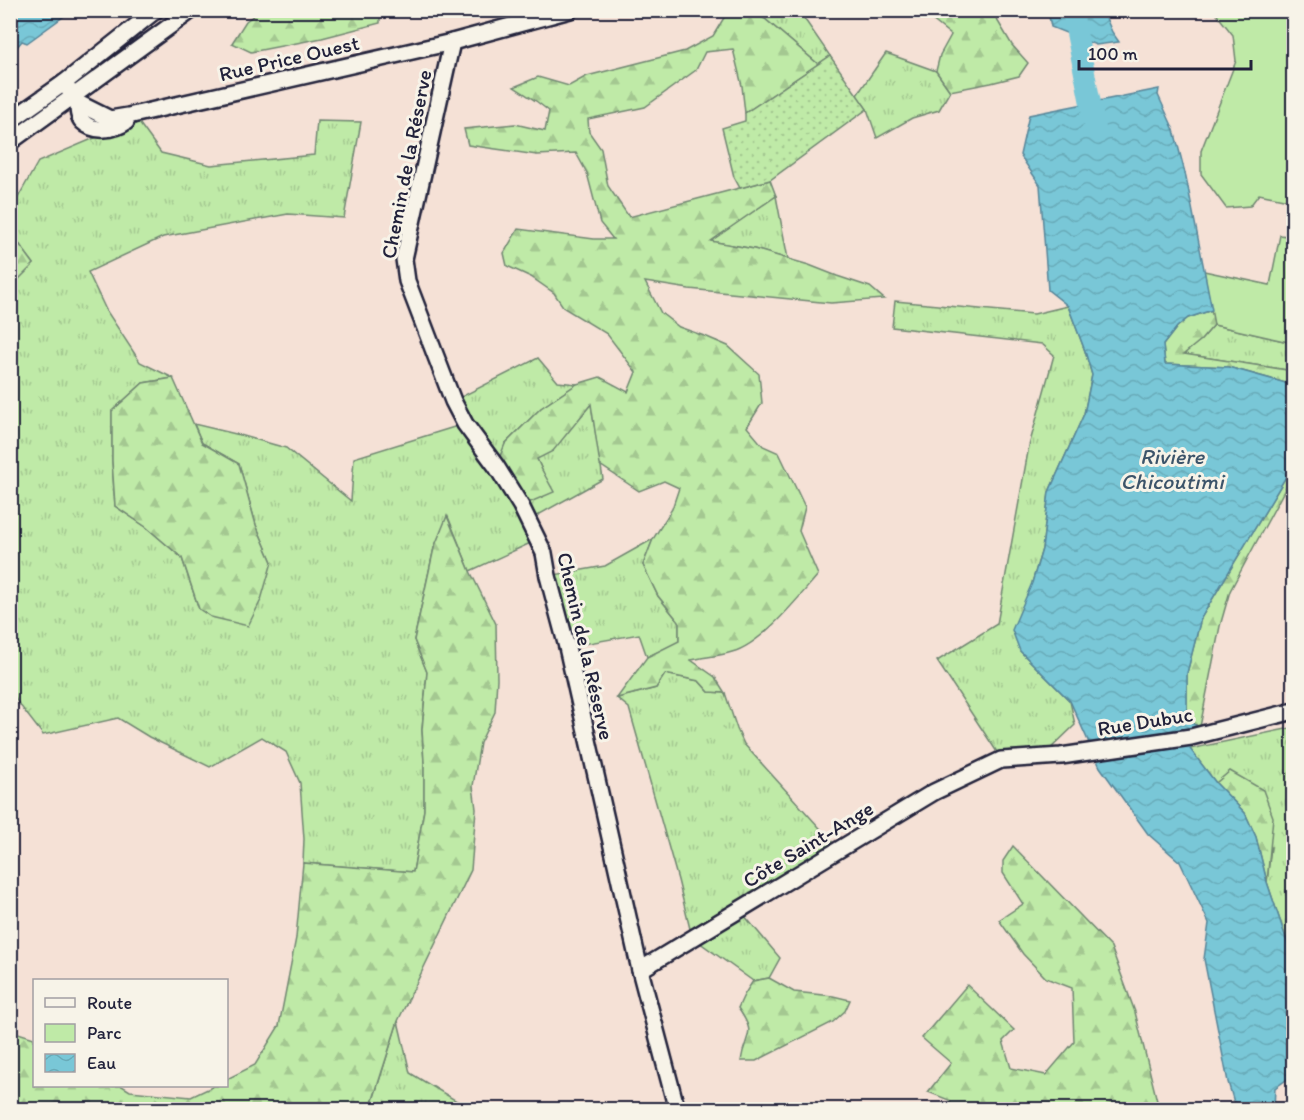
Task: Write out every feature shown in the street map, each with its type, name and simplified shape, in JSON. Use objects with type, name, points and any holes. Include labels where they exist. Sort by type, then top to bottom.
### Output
[{"type":"street","points":[[10,121],[156,10]]},
{"type":"street","points":[[10,142],[76,99],[192,10]]},
{"type":"street","name":"Rue Price Ouest","points":[[76,99],[78,114],[84,123],[102,130],[122,125],[139,114],[452,42],[570,10]]},
{"type":"street","name":"Chemin de la Réserve","points":[[452,42],[404,259],[407,281],[453,401],[465,424],[496,466],[521,506],[544,553],[640,970],[677,1110]]},
{"type":"street","points":[[64,82],[76,99]]},
{"type":"street","name":"Rue Dubuc","points":[[1001,760],[1060,756],[1191,736],[1293,711]]},
{"type":"street","name":"Côte Saint-Ange","points":[[640,970],[934,792],[1001,760]]},
{"type":"green space","points":[[260,11],[380,11],[380,23],[322,38],[251,52],[232,43],[246,21]]},
{"type":"green space","points":[[728,11],[748,11],[765,19],[818,64],[745,113],[742,86],[733,49],[705,52],[696,70],[645,107],[588,119],[589,132],[601,149],[608,186],[629,217],[770,180],[776,196],[711,241],[754,249],[809,265],[870,287],[884,299],[831,303],[689,289],[645,282],[661,313],[679,327],[728,346],[759,374],[762,403],[747,427],[763,446],[779,453],[805,507],[799,531],[818,575],[779,619],[755,640],[732,652],[691,660],[715,677],[725,693],[709,692],[699,681],[665,674],[656,688],[617,698],[647,657],[679,641],[679,622],[658,596],[643,565],[653,539],[672,509],[679,488],[664,481],[639,491],[600,465],[591,404],[553,451],[537,459],[554,492],[521,506],[496,466],[505,444],[541,408],[577,384],[600,377],[628,392],[636,372],[607,334],[564,308],[554,293],[531,277],[507,266],[504,253],[518,229],[594,239],[613,239],[600,223],[587,173],[576,153],[537,155],[468,145],[464,129],[515,124],[545,131],[549,111],[514,87],[538,77],[569,86],[587,76],[685,51],[713,36]]},
{"type":"green space","points":[[772,11],[799,11],[830,56],[818,64],[765,19]]},
{"type":"green space","points":[[921,11],[989,11],[996,18],[1012,45],[1028,63],[1019,76],[950,91],[936,71],[940,55],[951,35]]},
{"type":"green space","points":[[1214,11],[1293,11],[1293,201],[1259,194],[1250,206],[1226,208],[1201,174],[1201,151],[1236,61],[1233,35]]},
{"type":"green space","points":[[886,53],[936,71],[950,91],[939,110],[912,118],[877,138],[867,109],[857,95]]},
{"type":"green space","points":[[830,56],[867,109],[770,180],[740,188],[734,177],[722,128],[745,121],[745,113]]},
{"type":"green space","points":[[137,120],[161,153],[211,165],[314,155],[317,121],[361,122],[344,218],[288,214],[163,237],[88,272],[106,310],[140,362],[173,378],[143,383],[112,411],[115,506],[146,527],[182,558],[199,609],[272,562],[256,525],[239,464],[202,443],[194,424],[286,448],[351,501],[354,458],[464,424],[453,401],[538,358],[558,382],[577,384],[541,408],[505,444],[542,470],[537,459],[577,421],[591,404],[603,479],[529,520],[537,540],[470,571],[448,517],[434,548],[414,640],[427,672],[422,730],[424,810],[413,872],[303,863],[304,839],[300,783],[286,752],[262,737],[210,767],[149,737],[118,718],[43,735],[16,700],[10,678],[10,287],[34,264],[11,233],[11,210],[38,162]]},
{"type":"green space","points":[[776,196],[788,259],[754,249],[710,241]]},
{"type":"green space","points":[[1280,235],[1293,237],[1293,343],[1214,325],[1204,271],[1270,285]]},
{"type":"green space","points":[[20,245],[34,264],[11,287],[11,249]]},
{"type":"green space","points":[[895,301],[1034,314],[1068,306],[1085,351],[1092,375],[1084,414],[1049,492],[1042,549],[1032,583],[1020,651],[1070,701],[1075,725],[1049,750],[1016,755],[997,752],[937,661],[997,624],[1029,446],[1054,355],[1042,344],[892,327]]},
{"type":"green space","points":[[1212,310],[1214,325],[1184,354],[1293,371],[1293,385],[1228,367],[1165,364],[1163,345],[1177,327],[1188,318]]},
{"type":"green space","points":[[1214,325],[1293,343],[1293,371],[1183,354],[1201,340]]},
{"type":"green space","points":[[173,378],[202,443],[239,464],[256,525],[272,562],[261,600],[248,626],[211,617],[199,609],[182,558],[146,527],[115,506],[112,411],[143,383]]},
{"type":"green space","points":[[1293,465],[1293,474],[1230,591],[1220,626],[1200,727],[1193,724],[1187,708],[1187,673],[1201,618]]},
{"type":"green space","points":[[447,516],[496,624],[495,712],[480,743],[473,786],[476,809],[471,870],[398,1021],[370,1109],[11,1109],[10,1032],[12,1031],[33,1038],[33,1087],[124,1087],[130,1091],[191,1097],[212,1087],[228,1087],[228,1078],[255,1065],[279,1026],[296,938],[303,863],[413,872],[424,810],[422,730],[427,672],[414,640],[434,548]]},
{"type":"green space","points":[[653,539],[643,565],[658,596],[679,622],[679,642],[647,657],[639,634],[567,647],[548,576],[605,566]]},
{"type":"green space","points":[[665,674],[699,681],[709,692],[725,693],[744,744],[837,847],[738,908],[780,958],[769,978],[753,981],[692,937],[629,708],[617,698],[656,688]]},
{"type":"green space","points":[[1293,729],[1293,959],[1267,882],[1271,847],[1230,772],[1216,783],[1190,749]]},
{"type":"green space","points":[[1230,771],[1263,790],[1273,817],[1267,882],[1256,837],[1245,813],[1216,783]]},
{"type":"green space","points":[[1013,846],[1111,947],[1135,1012],[1159,1109],[952,1109],[949,1100],[928,1092],[951,1063],[922,1038],[967,985],[1014,1030],[1003,1041],[1011,1068],[1046,1075],[1074,1042],[1072,988],[1046,978],[1023,954],[999,920],[1023,904],[1003,873],[1003,861]]},
{"type":"green space","points":[[769,978],[794,992],[850,1000],[845,1011],[833,1022],[756,1061],[741,1061],[749,1030],[738,1008],[753,981]]},
{"type":"green space","points":[[398,1021],[410,1073],[460,1103],[462,1109],[370,1110]]},
{"type":"water","points":[[11,10],[71,11],[27,43],[22,41],[11,54]]},
{"type":"water","points":[[1048,11],[1103,11],[1119,42],[1096,45],[1051,27]]},
{"type":"water","name":"Rivière Chicoutimi","points":[[1159,89],[1158,95],[1174,130],[1186,177],[1212,310],[1188,318],[1177,327],[1163,345],[1165,364],[1228,367],[1293,385],[1293,465],[1201,618],[1187,673],[1187,708],[1193,724],[1200,727],[1190,749],[1216,783],[1245,813],[1256,837],[1267,882],[1293,959],[1293,1075],[1275,1088],[1274,1109],[1236,1109],[1228,1082],[1204,959],[1209,923],[1180,862],[1148,834],[1100,767],[1070,701],[1020,651],[1012,630],[1032,583],[1042,549],[1049,492],[1084,414],[1092,375],[1068,306],[1048,290],[1040,185],[1020,155],[1029,115]]},
{"type":"waterway","name":"Rivière Chicoutimi","points":[[1072,10],[1096,131]]}]
